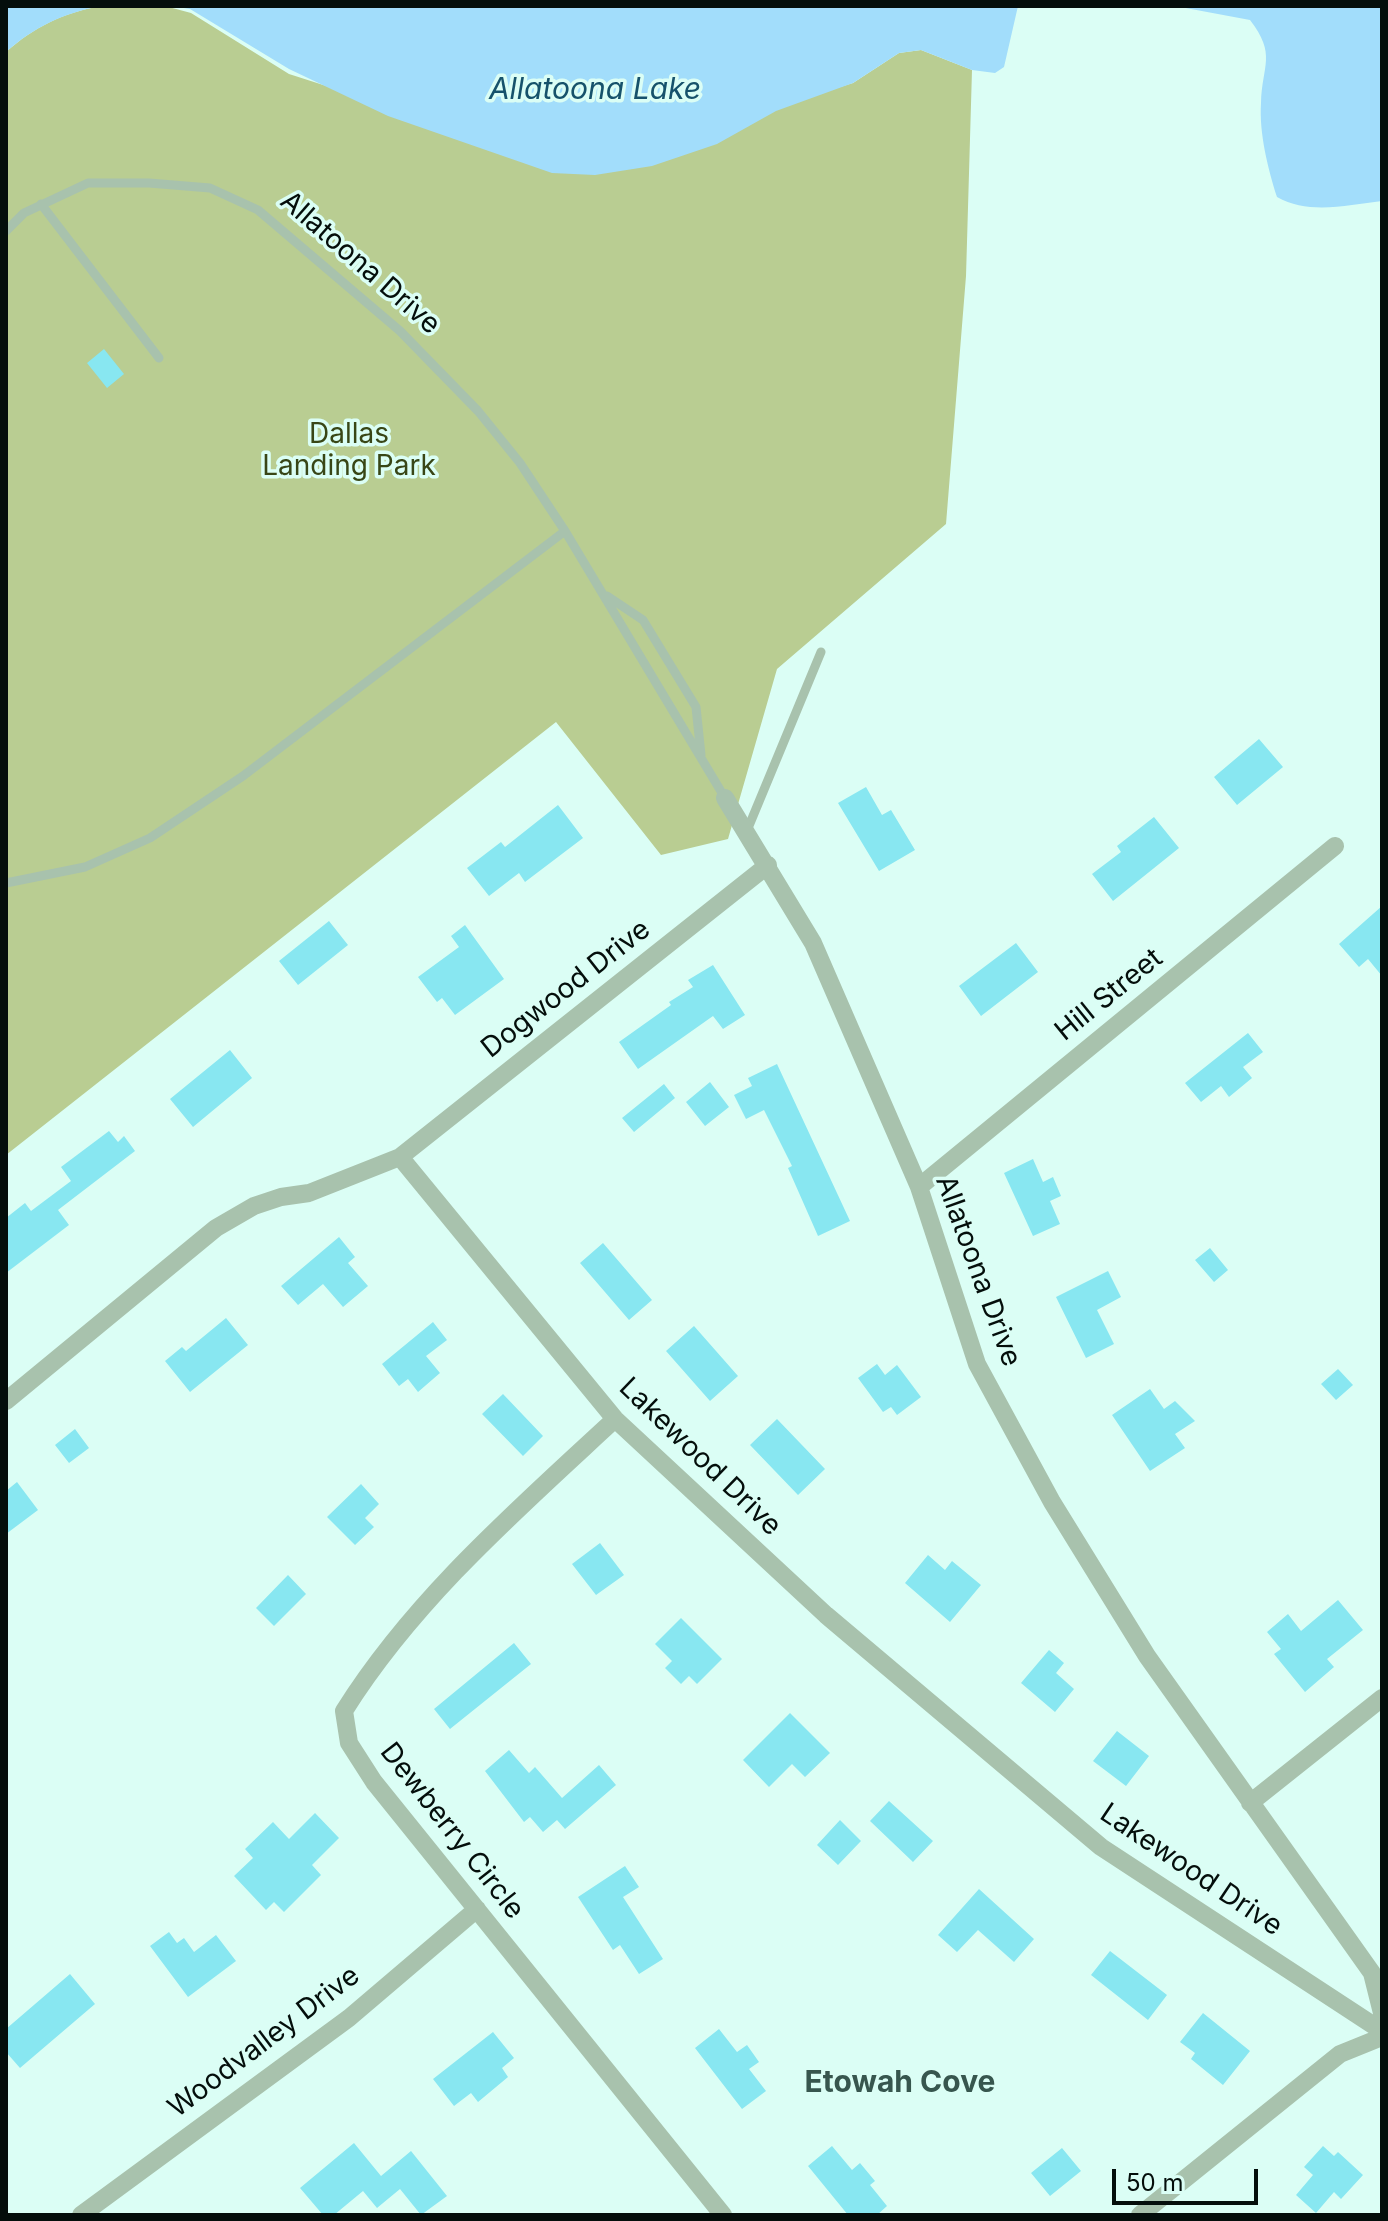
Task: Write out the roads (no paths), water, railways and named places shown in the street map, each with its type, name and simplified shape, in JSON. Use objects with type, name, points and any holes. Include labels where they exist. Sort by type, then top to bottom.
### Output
[{"type":"street","name":"Allatoona Drive","points":[[725,798],[813,943],[919,1187],[977,1364],[1052,1502],[1139,1643],[1372,1973],[1382,2013]]},
{"type":"street","name":"Hill Street","points":[[919,1187],[1335,846]]},
{"type":"street","name":"Dogwood Drive","points":[[400,1157],[768,865]]},
{"type":"street","points":[[6,1401],[216,1228],[254,1206],[281,1197],[309,1193],[400,1157]]},
{"type":"street","name":"Lakewood Drive","points":[[400,1157],[615,1419],[837,1624],[1101,1847],[1382,2034]]},
{"type":"street","name":"Dewberry Circle","points":[[615,1419],[515,1512],[428,1604],[372,1666],[344,1711],[349,1743],[374,1782],[723,2215]]},
{"type":"street","points":[[1250,1803],[1382,1698]]},
{"type":"street","name":"Woodvalley Drive","points":[[81,2215],[349,2018],[477,1909]]},
{"type":"street","points":[[1140,2215],[1340,2054],[1382,2034]]},
{"type":"lane","name":"Allatoona Drive","points":[[6,231],[24,213],[88,183],[149,183],[210,188],[258,210],[389,321],[478,411],[520,463],[602,593],[643,620],[696,707],[701,758],[725,798]]},
{"type":"lane","points":[[41,204],[159,358]]},
{"type":"lane","points":[[6,883],[85,867],[150,838],[243,776],[565,531]]},
{"type":"lane","points":[[602,593],[701,758]]},
{"type":"lane","points":[[746,833],[821,652]]},
{"type":"water","points":[[6,6],[100,6],[50,22],[6,52]]},
{"type":"water","name":"Allatoona Lake","points":[[172,6],[1018,6],[1004,67],[995,73],[972,70],[921,50],[899,53],[853,83],[776,111],[717,144],[652,166],[595,175],[552,173],[388,116],[289,69],[190,9]]},
{"type":"water","points":[[1175,6],[1382,6],[1382,201],[1315,207],[1289,203],[1277,197],[1261,126],[1266,52],[1258,32],[1250,20]]},
{"type":"district","name":"Etowah Cove","points":[[900,2083]]},
{"type":"park label","name":"Dallas Landing Park","points":[[349,451]]}]
